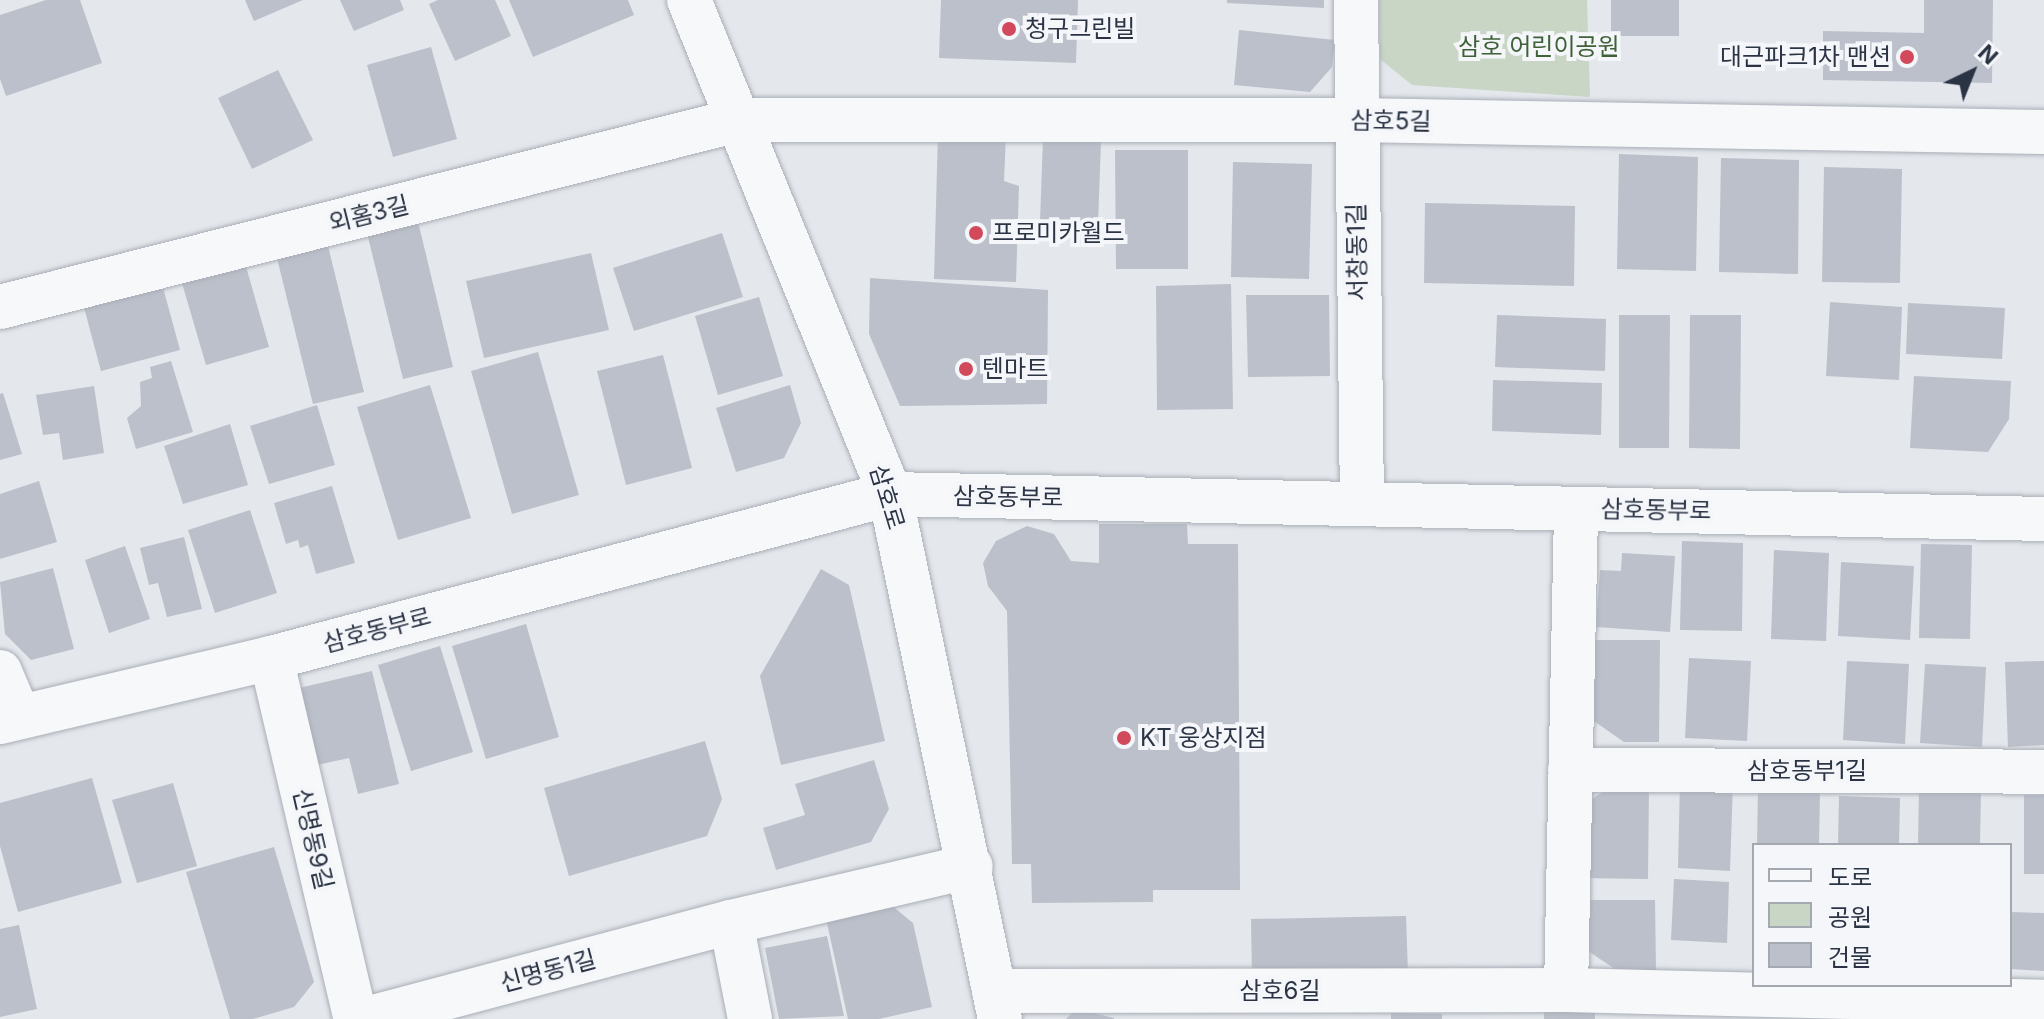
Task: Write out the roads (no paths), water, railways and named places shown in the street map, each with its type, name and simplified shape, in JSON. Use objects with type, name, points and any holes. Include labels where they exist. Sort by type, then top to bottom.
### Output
[{"type":"street","name":"삼호로","points":[[689,0],[890,494],[971,866],[997,1005]]},
{"type":"street","name":"서창동1길","points":[[1356,0],[1355,120],[1362,504]]},
{"type":"street","name":"삼호5길","points":[[738,120],[1355,120],[2044,132]]},
{"type":"street","name":"외홈3길","points":[[0,307],[738,120]]},
{"type":"street","name":"삼호동부로","points":[[10,720],[271,658],[890,494],[2044,519]]},
{"type":"street","points":[[1566,990],[1576,509]]},
{"type":"street","name":"신명동9길","points":[[271,658],[356,1019]]},
{"type":"street","points":[[0,672],[10,720]]},
{"type":"street","name":"삼호동부1길","points":[[1570,770],[2044,772]]},
{"type":"street","name":"신명동1길","points":[[366,1019],[731,922],[971,866]]},
{"type":"street","points":[[731,922],[750,1019]]},
{"type":"street","name":"삼호6길","points":[[997,1005],[1244,1005],[1566,990],[1892,1008],[2044,1002]]},
{"type":"place","name":"청구그린빌","points":[[1009,29]]},
{"type":"place","name":"대근파크1차 맨션","points":[[1907,57]]},
{"type":"place","name":"프로미카월드","points":[[976,233]]},
{"type":"place","name":"텐마트","points":[[966,369]]},
{"type":"place","name":"KT 웅상지점","points":[[1124,738]]},
{"type":"park label","name":"삼호 어린이공원","points":[[1539,47]]}]
